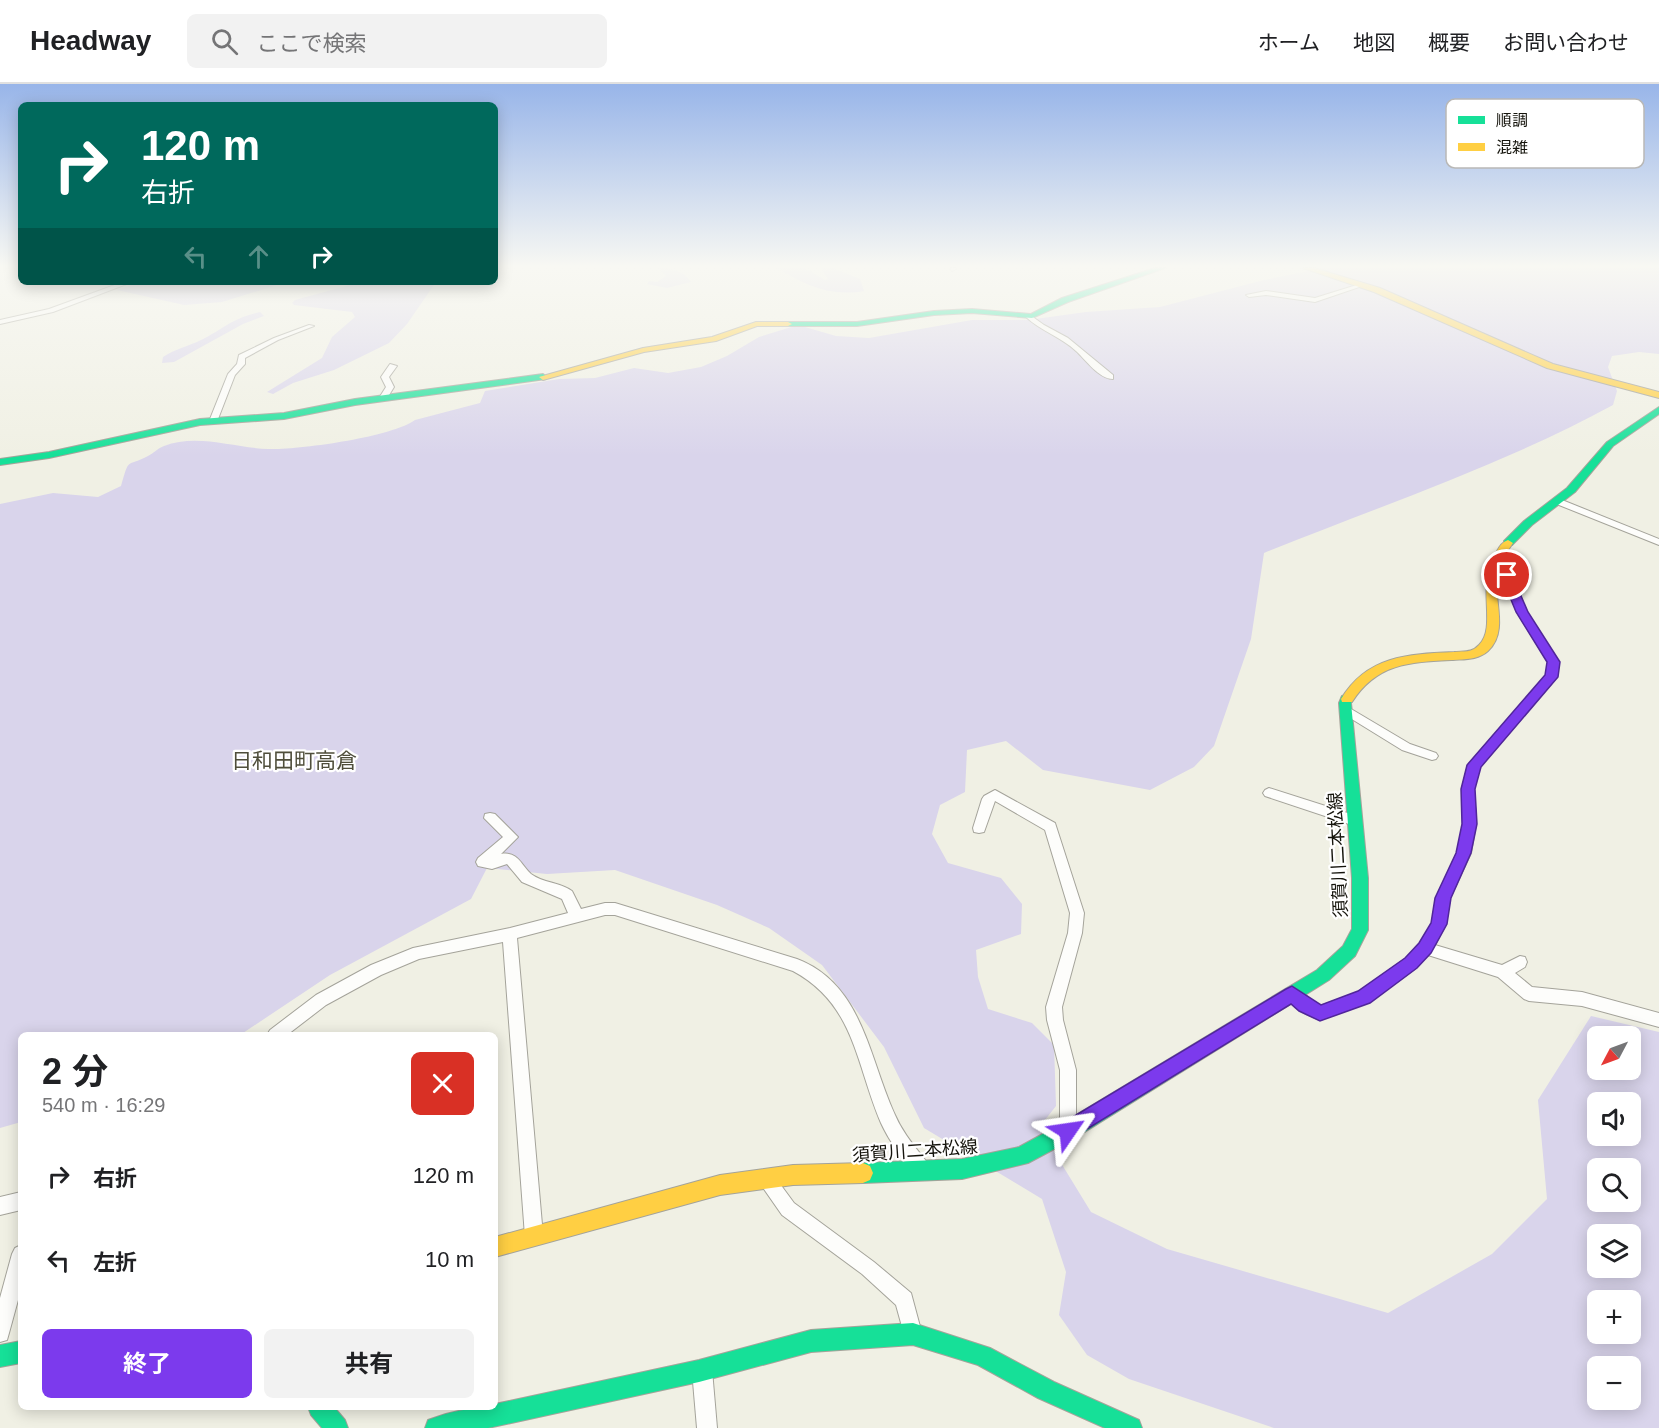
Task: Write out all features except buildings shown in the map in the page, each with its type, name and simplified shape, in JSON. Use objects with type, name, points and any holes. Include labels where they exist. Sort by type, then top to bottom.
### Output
[{"type":"street","points":[[214,419],[232,374],[242,362],[242,357],[276,339],[298,331]]},
{"type":"street","points":[[0,462],[41,457],[214,419],[284,416],[383,399],[565,374],[643,350],[704,342],[740,331]]},
{"type":"street","points":[[1048,331],[1067,340],[1093,366],[1110,377]]},
{"type":"street","points":[[1468,331],[1550,366],[1659,395]]},
{"type":"street","points":[[383,399],[390,387],[385,377],[393,366]]},
{"type":"street","name":"須賀川二本松線","points":[[498,1246],[720,1185],[793,1175],[923,1172],[962,1168],[1020,1156],[1068,1131],[1292,994],[1335,964],[1349,951],[1360,930],[1360,878],[1346,710],[1350,689],[1373,670],[1388,663],[1416,658],[1470,655],[1484,650],[1491,637],[1489,581],[1494,564],[1519,529],[1565,496],[1617,438],[1659,410]]},
{"type":"street","points":[[1557,501],[1659,542]]},
{"type":"street","points":[[1292,994],[1305,1006],[1320,1013],[1364,997],[1411,963],[1425,948],[1439,924],[1443,898],[1464,853],[1470,824],[1468,789],[1474,765],[1551,677],[1554,662],[1522,612],[1504,569],[1494,564]]},
{"type":"street","points":[[1346,710],[1406,747],[1432,756]]},
{"type":"street","points":[[1269,793],[1355,821]]},
{"type":"street","points":[[979,828],[988,799],[995,795],[1050,827],[1067,873],[1077,914],[1075,933],[1054,1007],[1054,1020],[1068,1070],[1068,1131]]},
{"type":"street","points":[[490,818],[512,837],[483,862],[485,865],[501,858],[509,859],[532,882],[562,890],[574,903],[576,917]]},
{"type":"street","points":[[279,1032],[321,1000],[376,970],[418,953],[510,934],[605,909],[624,911],[807,969],[839,1001],[860,1035],[887,1118],[923,1172]]},
{"type":"street","points":[[510,934],[534,1236]]},
{"type":"street","points":[[1425,948],[1503,972],[1529,994],[1582,999],[1659,1020]]},
{"type":"street","points":[[1503,972],[1520,962]]},
{"type":"street","points":[[766,1179],[788,1209],[868,1268],[904,1300],[913,1334]]},
{"type":"street","points":[[0,1206],[18,1202]]},
{"type":"street","points":[[0,1334],[18,1265]]},
{"type":"street","points":[[436,1428],[702,1370],[811,1341],[913,1334],[982,1356],[1046,1390],[1131,1428]]},
{"type":"street","points":[[0,1356],[18,1353]]},
{"type":"street","points":[[702,1370],[706,1428]]},
{"type":"street","points":[[322,1410],[337,1428]]},
{"type":"shaded area","points":[[217,331],[231,331],[174,362],[162,363],[163,357],[168,354]]},
{"type":"shaded area","points":[[339,331],[401,331],[389,343],[334,370],[293,383],[273,394],[267,392],[322,358],[332,337]]},
{"type":"shaded area","points":[[779,331],[818,331],[836,336],[869,338],[911,331],[1659,331],[1659,354],[1639,352],[1612,356],[1608,367],[1617,391],[1613,405],[1485,466],[1264,553],[1251,639],[1214,746],[1194,767],[1150,790],[1043,770],[1006,741],[967,750],[965,792],[940,805],[932,834],[948,863],[1001,878],[1022,904],[1021,934],[976,950],[978,977],[988,1009],[1032,1023],[1054,1045],[1056,1106],[1041,1125],[1050,1145],[1091,1212],[1167,1249],[1388,1313],[1492,1254],[1547,1199],[1538,1100],[1591,1016],[1634,1026],[1587,1026],[1587,1080],[1641,1080],[1641,1028],[1659,1032],[1659,1428],[1274,1428],[1129,1379],[1087,1355],[1059,1315],[1066,1272],[1042,1199],[924,1128],[884,1047],[822,965],[769,928],[717,905],[615,870],[547,874],[487,868],[471,899],[330,975],[244,1032],[18,1032],[18,1123],[0,1128],[0,504],[53,493],[98,497],[121,486],[129,464],[177,442],[203,441],[282,449],[344,441],[387,432],[415,420],[480,403],[485,391],[559,379],[595,378],[634,368],[668,373],[701,367],[727,356],[759,337]]},
{"type":"traffic: fast","points":[[0,462],[49,455],[200,422],[284,416],[355,402],[543,377]]},
{"type":"traffic: fast","points":[[1508,543],[1528,523],[1571,490],[1610,444],[1659,410]]},
{"type":"traffic: fast","points":[[863,1173],[962,1169],[1021,1156],[1068,1131],[1323,975],[1349,951],[1360,930],[1360,878],[1345,703],[1347,699]]},
{"type":"traffic: fast","points":[[436,1428],[699,1371],[811,1341],[913,1334],[982,1356],[1046,1390],[1131,1428]]},
{"type":"traffic: fast","points":[[0,1356],[18,1353]]},
{"type":"traffic: fast","points":[[322,1410],[337,1428]]},
{"type":"traffic: slow","points":[[543,377],[643,350],[713,339],[737,331]]},
{"type":"traffic: slow","points":[[1470,331],[1550,366],[1659,395]]},
{"type":"traffic: slow","points":[[1347,699],[1356,686],[1378,668],[1406,660],[1472,655],[1486,646],[1493,626],[1492,570],[1508,543]]},
{"type":"traffic: slow","points":[[498,1246],[720,1185],[793,1175],[863,1173]]},
{"type":"district","name":"日和田町高倉","points":[[294,760]]},
{"type":"route","points":[[1068,1131],[1292,994],[1305,1006],[1320,1013],[1364,997],[1411,963],[1425,948],[1439,924],[1443,898],[1464,853],[1470,824],[1468,789],[1474,765],[1551,677],[1554,662],[1522,612],[1507,575]]}]
